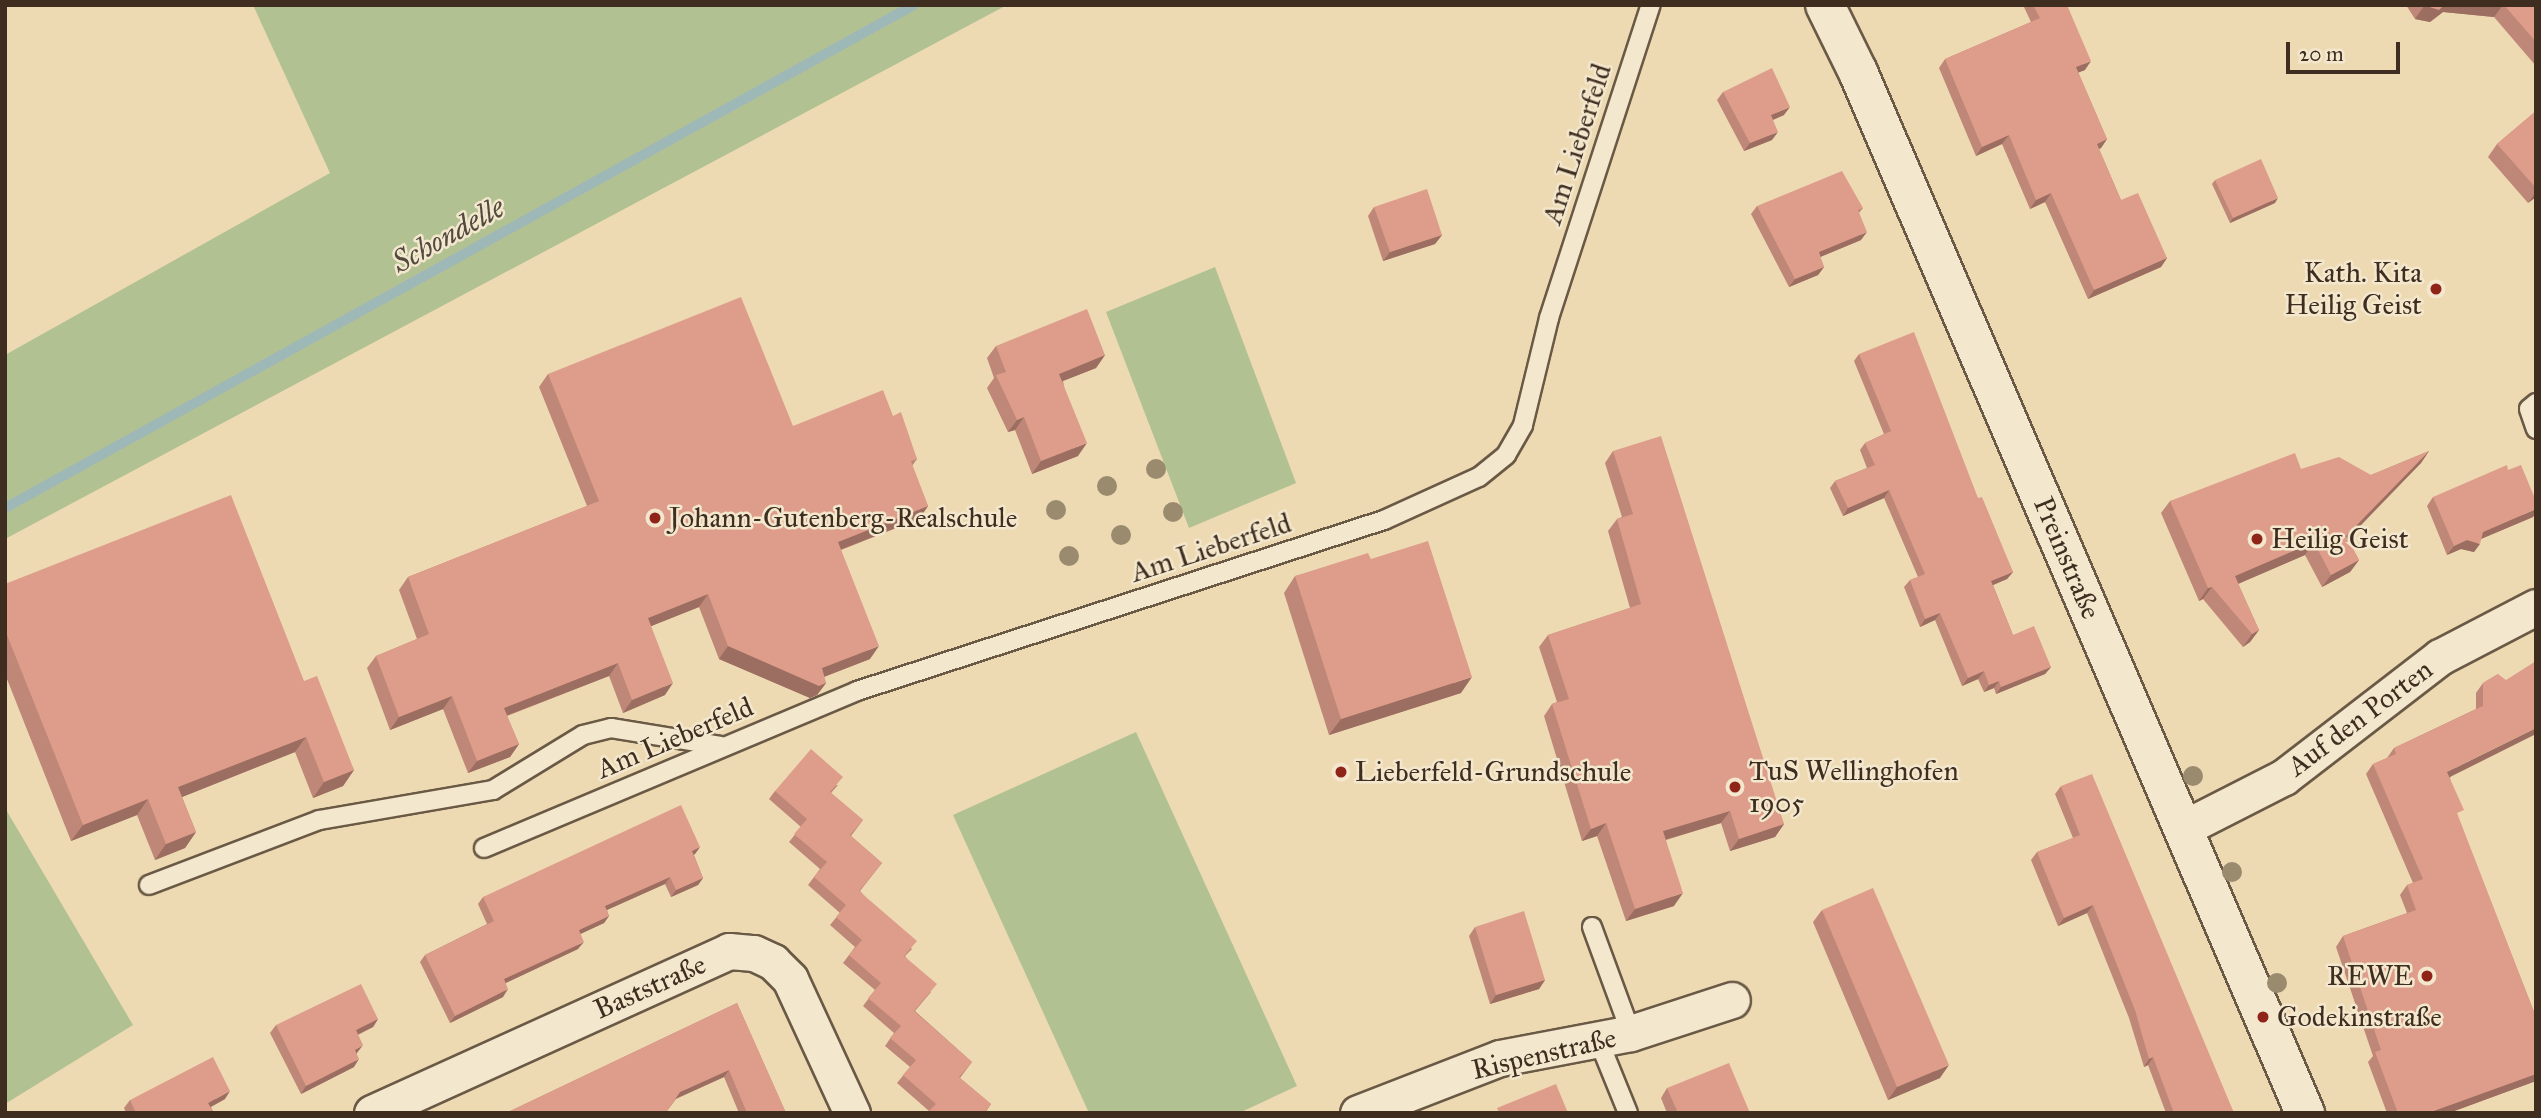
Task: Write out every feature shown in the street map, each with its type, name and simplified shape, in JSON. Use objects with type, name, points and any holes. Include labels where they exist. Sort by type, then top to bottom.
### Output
[{"type":"street","name":"Preinstraße","points":[[1825,5],[1858,72],[2305,1113]]},
{"type":"street","name":"Auf den Porten","points":[[2184,828],[2223,812],[2284,777],[2440,657],[2536,607]]},
{"type":"street","name":"Baststraße","points":[[372,1113],[729,951],[754,953],[773,962],[790,979],[852,1113]]},
{"type":"street","name":"Rispenstraße","points":[[1379,1109],[1500,1058],[1614,1036],[1732,1000]]},
{"type":"lane","name":"Am Lieberfeld","points":[[484,848],[721,746],[968,653],[1384,520],[1479,477],[1506,455],[1522,425],[1552,305],[1651,5]]},
{"type":"lane","points":[[2536,403],[2529,409],[2536,429]]},
{"type":"lane","points":[[149,884],[319,820],[493,790],[583,735],[611,728],[721,746]]},
{"type":"lane","points":[[1592,927],[1628,1113]]},
{"type":"green space","points":[[253,5],[1007,5],[5,539],[5,355],[330,173]]},
{"type":"green space","points":[[1215,267],[1296,483],[1189,528],[1106,312]]},
{"type":"green space","points":[[1136,732],[1297,1086],[1239,1113],[1089,1113],[953,815]]},
{"type":"green space","points":[[5,808],[133,1025],[5,1104]]},
{"type":"building","points":[[2033,5],[2067,5],[2091,61],[2076,67],[2107,139],[2097,144],[2121,200],[2138,193],[2167,258],[2094,290],[2051,193],[2036,200],[2009,135],[1982,147],[1945,59],[2040,18]]},
{"type":"building","points":[[2423,5],[2444,5],[2439,10]]},
{"type":"building","points":[[2504,5],[2536,5],[2536,42]]},
{"type":"building","points":[[1772,68],[1790,107],[1771,115],[1778,132],[1750,143],[1723,92]]},
{"type":"building","points":[[2536,111],[2536,188],[2497,144]]},
{"type":"building","points":[[2261,159],[2278,198],[2233,218],[2215,180]]},
{"type":"building","points":[[1842,171],[1863,208],[1858,210],[1867,232],[1819,252],[1824,267],[1795,279],[1757,206]]},
{"type":"building","points":[[1427,189],[1442,235],[1390,252],[1374,207]]},
{"type":"building","points":[[741,297],[793,426],[883,390],[893,416],[901,412],[917,459],[911,461],[928,506],[838,542],[879,646],[822,668],[826,683],[819,686],[728,646],[708,594],[648,618],[673,683],[632,700],[618,663],[504,708],[519,744],[477,761],[452,696],[399,717],[376,656],[429,634],[408,577],[599,501],[548,374]]},
{"type":"building","points":[[1087,309],[1105,355],[1059,374],[1087,443],[1041,461],[1024,417],[1017,420],[996,375],[1006,372],[996,346]]},
{"type":"building","points":[[1914,332],[1978,498],[1982,497],[2013,572],[1991,581],[2013,635],[2034,626],[2051,667],[2001,687],[1999,681],[1989,685],[1984,671],[1968,678],[1940,613],[1925,619],[1910,580],[1925,574],[1889,490],[1848,508],[1835,481],[1875,465],[1865,443],[1891,431],[1859,354]]},
{"type":"building","points":[[1661,436],[1784,824],[1739,839],[1730,811],[1663,831],[1683,893],[1635,909],[1606,823],[1591,829],[1552,704],[1569,699],[1548,635],[1641,604],[1617,519],[1633,514],[1613,451]]},
{"type":"building","name":"Heilig Geist","points":[[2429,451],[2346,536],[2359,560],[2331,575],[2314,542],[2235,576],[2259,630],[2252,634],[2212,587],[2208,588],[2170,501],[2295,453],[2301,469],[2339,457],[2371,475]]},
{"type":"building","points":[[2507,465],[2508,470],[2521,465],[2536,501],[2536,509],[2483,532],[2480,544],[2467,540],[2454,546],[2433,497]]},
{"type":"building","points":[[231,495],[304,681],[317,676],[354,770],[324,782],[306,737],[178,787],[196,832],[166,844],[148,799],[83,825],[5,630],[5,584]]},
{"type":"building","points":[[1428,541],[1472,677],[1341,719],[1295,576],[1368,553],[1371,559]]},
{"type":"building","points":[[2536,661],[2536,728],[2447,772],[2464,810],[2457,813],[2536,1017],[2536,1074],[2428,1113],[2398,1113],[2375,1052],[2381,1050],[2343,936],[2416,910],[2407,885],[2423,879],[2373,764],[2396,754],[2394,748],[2483,706],[2483,683],[2498,674],[2506,680]]},
{"type":"building","points":[[811,749],[843,777],[830,792],[863,820],[850,835],[882,863],[859,891],[917,941],[904,956],[937,984],[914,1011],[972,1062],[959,1077],[991,1104],[984,1113],[927,1113],[936,1104],[903,1075],[916,1060],[890,1038],[901,1026],[868,998],[881,983],[849,955],[862,940],[836,917],[846,905],[814,877],[827,862],[794,834],[807,819],[775,791]]},
{"type":"building","points":[[2092,774],[2234,1113],[2174,1113],[2153,1057],[2149,1059],[2135,1010],[2093,905],[2064,918],[2037,852],[2080,835],[2061,786]]},
{"type":"building","points":[[681,805],[700,847],[692,851],[703,878],[676,890],[670,877],[605,906],[609,916],[579,930],[584,942],[504,979],[508,989],[455,1016],[425,955],[494,921],[483,897]]},
{"type":"building","points":[[1873,888],[1949,1065],[1897,1087],[1822,910]]},
{"type":"building","points":[[1524,911],[1545,980],[1496,995],[1475,927]]},
{"type":"building","points":[[361,984],[378,1019],[356,1030],[363,1045],[355,1050],[359,1059],[306,1086],[276,1025]]},
{"type":"building","points":[[737,1003],[786,1113],[747,1113],[729,1070],[680,1092],[668,1113],[506,1113]]},
{"type":"building","points":[[213,1057],[230,1091],[208,1103],[214,1113],[136,1113],[130,1100]]},
{"type":"building","points":[[1729,1063],[1750,1113],[1678,1113],[1667,1088]]},
{"type":"building","points":[[1556,1084],[1568,1113],[1499,1113],[1497,1108]]},
{"type":"waterway","name":"Schondelle","points":[[5,508],[914,5]]},
{"type":"place","name":"Kath. Kita Heilig Geist","points":[[2436,289]]},
{"type":"place","name":"Johann-Gutenberg-Realschule","points":[[655,518]]},
{"type":"place","name":"Heilig Geist","points":[[2257,539]]},
{"type":"place","name":"Lieberfeld-Grundschule","points":[[1341,772]]},
{"type":"place","name":"TuS Wellinghofen 1905","points":[[1735,787]]},
{"type":"place","name":"REWE","points":[[2427,976]]},
{"type":"place","name":"Godekinstraße","points":[[2263,1017]]}]
